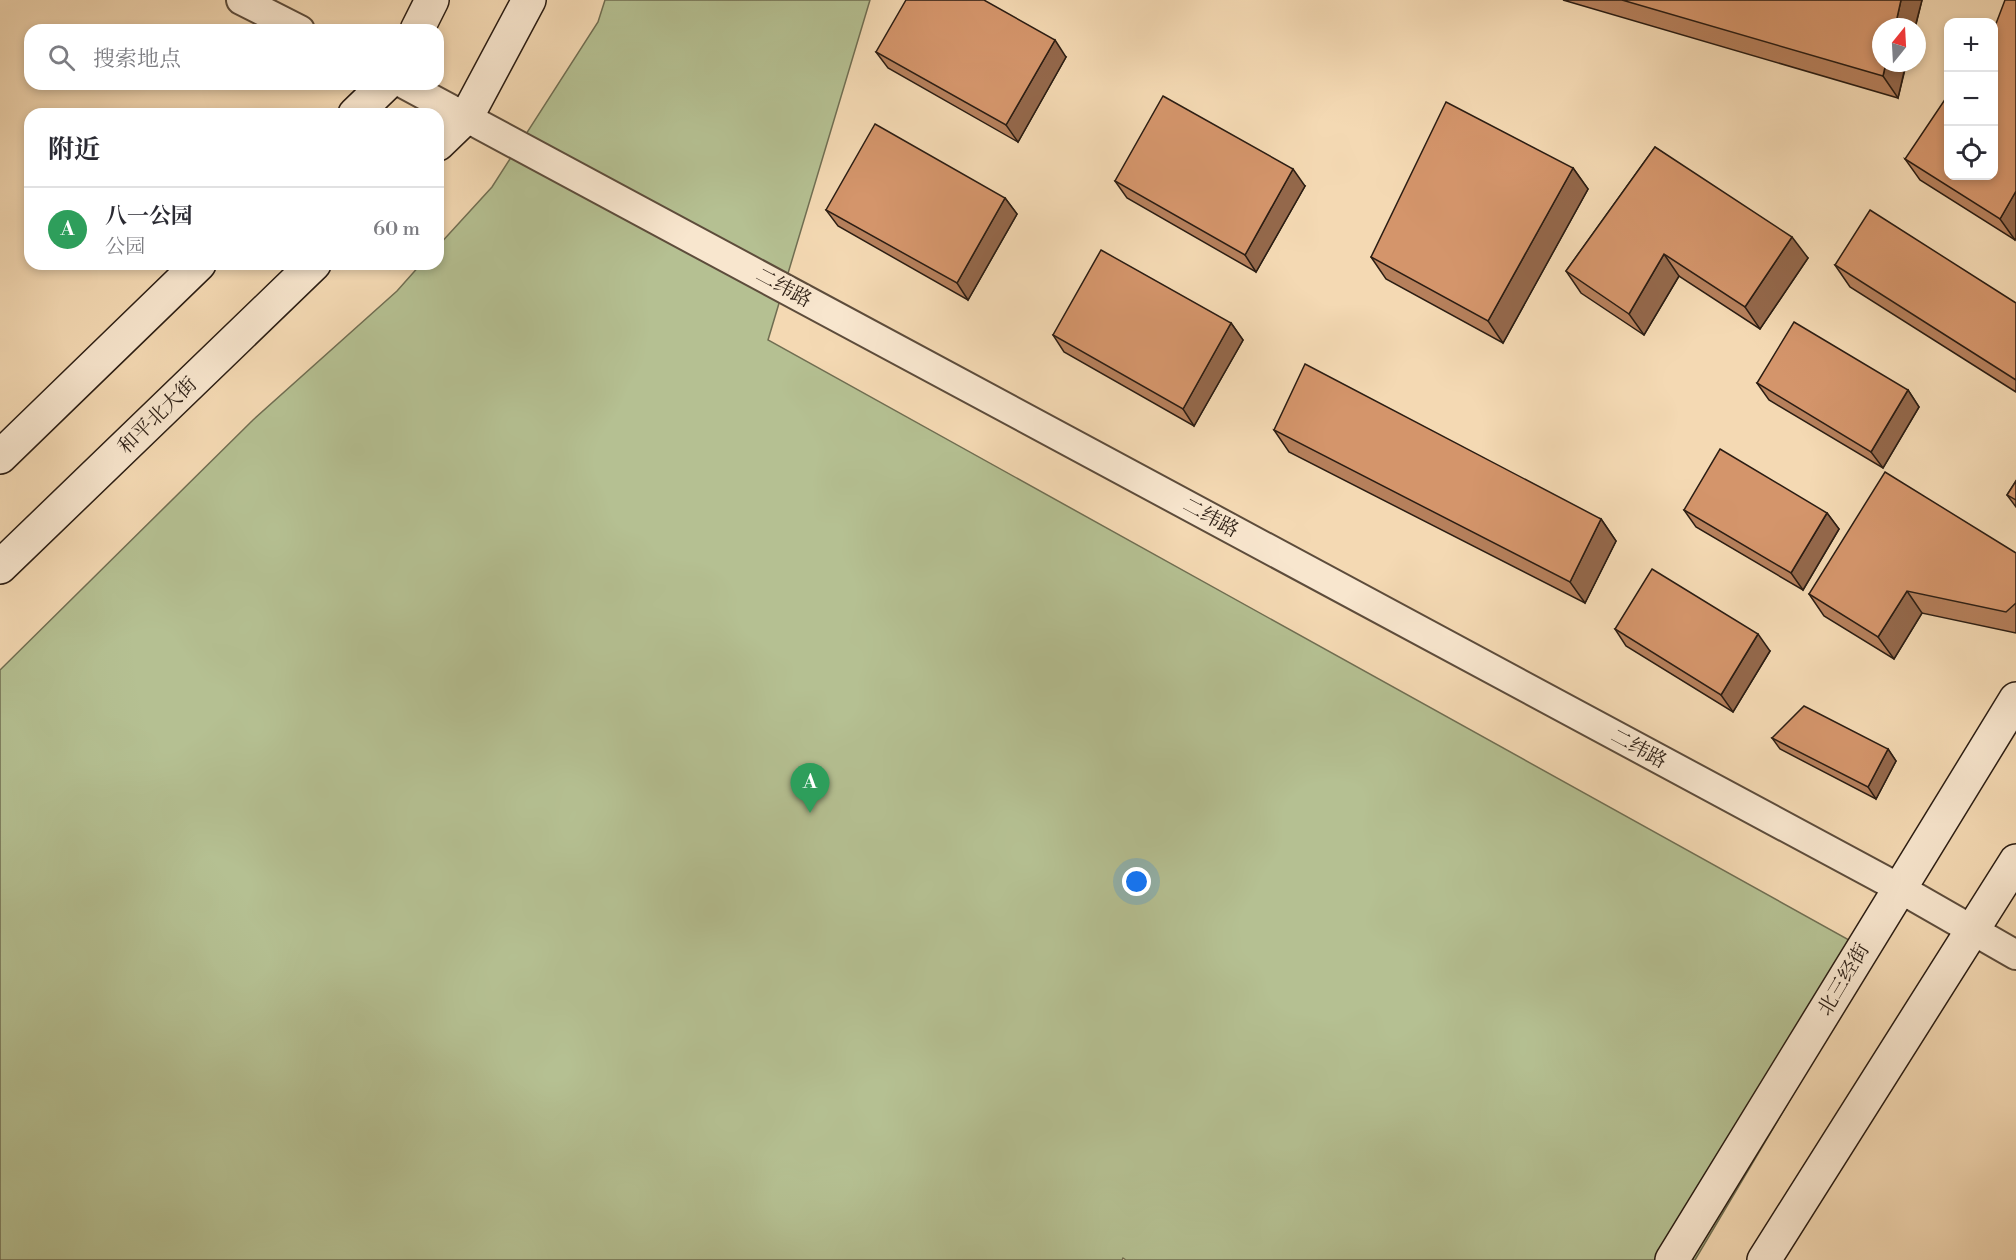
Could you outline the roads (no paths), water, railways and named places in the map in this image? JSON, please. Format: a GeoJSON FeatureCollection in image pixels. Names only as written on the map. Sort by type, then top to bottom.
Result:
{"type":"FeatureCollection","features":[{"type":"Feature","properties":{"kind":"main road"},"geometry":{"type":"LineString","coordinates":[[420,24],[432,0]]}},
{"type":"Feature","properties":{"kind":"main road"},"geometry":{"type":"LineString","coordinates":[[444,138],[467,116],[529,0]]}},
{"type":"Feature","properties":{"kind":"main road"},"geometry":{"type":"LineString","coordinates":[[361,108],[380,90]]}},
{"type":"Feature","properties":{"kind":"main road"},"geometry":{"type":"LineString","coordinates":[[0,457],[194,270]]}},
{"type":"Feature","properties":{"kind":"main road","name":"和平北大街"},"geometry":{"type":"LineString","coordinates":[[0,567],[308,270]]}},
{"type":"Feature","properties":{"kind":"main road","name":"北三经街"},"geometry":{"type":"LineString","coordinates":[[1672,1260],[2016,699]]}},
{"type":"Feature","properties":{"kind":"main road"},"geometry":{"type":"LineString","coordinates":[[1764,1260],[2016,861]]}},
{"type":"Feature","properties":{"kind":"street"},"geometry":{"type":"LineString","coordinates":[[241,0],[288,24]]}},
{"type":"Feature","properties":{"kind":"street","name":"二纬路"},"geometry":{"type":"LineString","coordinates":[[416,90],[1899,888],[2016,956]]}},
{"type":"Feature","properties":{"kind":"place","name":"八一公园"},"geometry":{"type":"Point","coordinates":[810,813]}}]}
